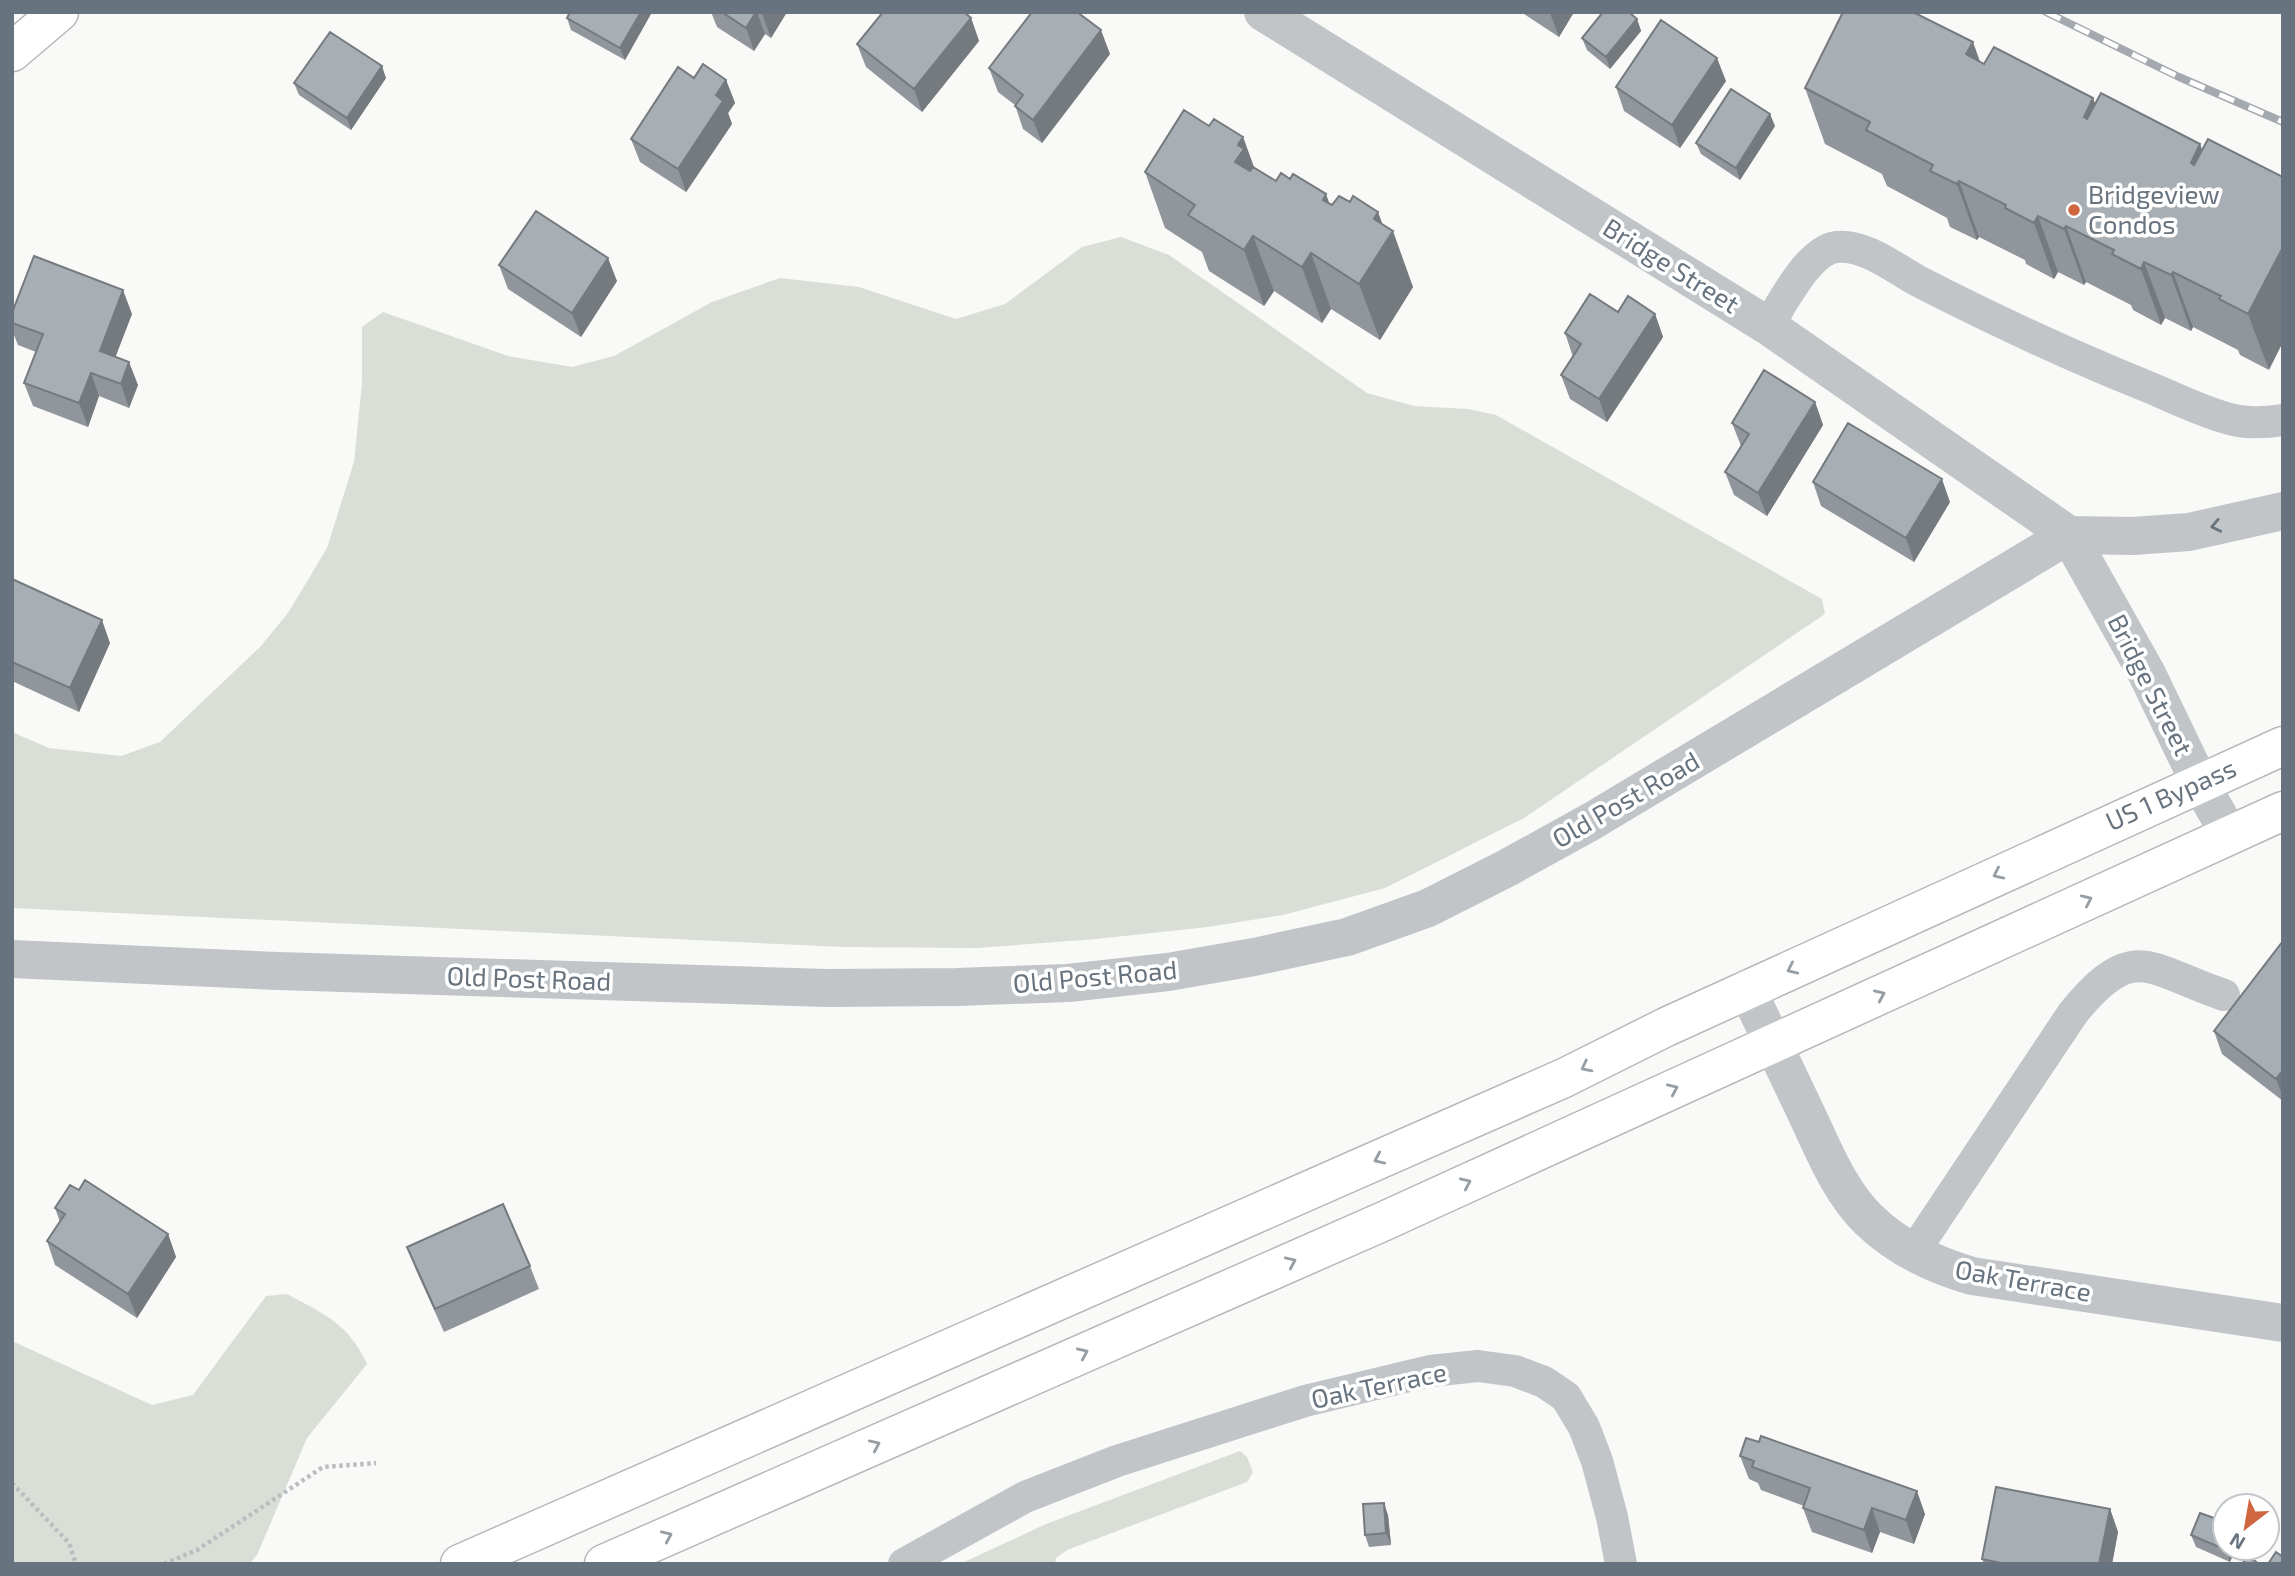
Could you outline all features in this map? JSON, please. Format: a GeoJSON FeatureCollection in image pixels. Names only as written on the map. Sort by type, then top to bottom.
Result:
{"type":"FeatureCollection","features":[{"type":"Feature","properties":{"kind":"main road"},"geometry":{"type":"LineString","coordinates":[[12,52],[59,12]]}},
{"type":"Feature","properties":{"kind":"main road","name":"US 1 Bypass"},"geometry":{"type":"LineString","coordinates":[[460,1564],[1564,1078],[1747,989],[2283,746]]}},
{"type":"Feature","properties":{"kind":"main road"},"geometry":{"type":"LineString","coordinates":[[604,1564],[1382,1222],[2283,811]]}},
{"type":"Feature","properties":{"kind":"street","name":"Bridge Street"},"geometry":{"type":"LineString","coordinates":[[1263,12],[1768,326],[2070,535],[2147,674],[2199,782],[2230,835]]}},
{"type":"Feature","properties":{"kind":"street"},"geometry":{"type":"LineString","coordinates":[[2070,535],[2133,536],[2189,532],[2283,511]]}},
{"type":"Feature","properties":{"kind":"street","name":"Old Post Road"},"geometry":{"type":"LineString","coordinates":[[12,959],[278,971],[840,988],[1068,983],[1168,972],[1254,957],[1347,937],[1428,908],[1507,868],[1592,821],[2070,535]]}},
{"type":"Feature","properties":{"kind":"street","name":"Oak Terrace"},"geometry":{"type":"LineString","coordinates":[[1747,989],[1849,1197],[1869,1221],[1913,1253],[1945,1268],[1972,1276],[2283,1323]]}},
{"type":"Feature","properties":{"kind":"lane"},"geometry":{"type":"LineString","coordinates":[[1768,326],[1809,265],[1822,252],[1835,247],[1851,248],[1878,258],[1917,281],[2099,367],[2193,405],[2231,420],[2262,424],[2283,420]]}},
{"type":"Feature","properties":{"kind":"lane"},"geometry":{"type":"LineString","coordinates":[[1913,1253],[2073,1013],[2087,995],[2110,974],[2133,965],[2161,968],[2224,995]]}},
{"type":"Feature","properties":{"kind":"lane","name":"Oak Terrace"},"geometry":{"type":"LineString","coordinates":[[904,1564],[1025,1497],[1117,1461],[1305,1402],[1430,1371],[1478,1366],[1516,1371],[1544,1382],[1566,1397],[1584,1427],[1597,1461],[1621,1564]]}},
{"type":"Feature","properties":{"kind":"path"},"geometry":{"type":"LineString","coordinates":[[163,1564],[197,1550],[323,1467],[376,1463]]}},
{"type":"Feature","properties":{"kind":"path"},"geometry":{"type":"LineString","coordinates":[[12,1483],[69,1543],[76,1564]]}},
{"type":"Feature","properties":{"kind":"shaded area"},"geometry":{"type":"Polygon","coordinates":[[[1121,237],[1169,255],[1367,393],[1414,406],[1468,409],[1496,415],[1822,599],[1825,614],[1524,818],[1385,888],[1283,915],[1208,927],[977,948],[843,947],[12,908],[12,732],[49,748],[121,756],[160,742],[260,647],[288,613],[327,548],[354,462],[362,383],[362,327],[383,312],[508,356],[572,367],[614,356],[712,302],[780,278],[859,287],[956,319],[1005,304],[1082,247],[1121,237]]]}},
{"type":"Feature","properties":{"kind":"shaded area"},"geometry":{"type":"Polygon","coordinates":[[[287,1294],[324,1314],[344,1330],[367,1364],[307,1438],[257,1555],[249,1564],[12,1564],[12,1341],[152,1405],[193,1395],[266,1296],[287,1294]]]}},
{"type":"Feature","properties":{"kind":"shaded area"},"geometry":{"type":"Polygon","coordinates":[[[1240,1451],[1247,1457],[1253,1472],[1247,1482],[1067,1550],[1056,1558],[1055,1564],[960,1564],[1046,1524],[1240,1451]]]}},
{"type":"Feature","properties":{"kind":"building"},"geometry":{"type":"Polygon","coordinates":[[[570,12],[641,12],[620,48],[567,18],[570,12]]]}},
{"type":"Feature","properties":{"kind":"building"},"geometry":{"type":"Polygon","coordinates":[[[722,12],[756,12],[746,28],[722,12]]]}},
{"type":"Feature","properties":{"kind":"building"},"geometry":{"type":"Polygon","coordinates":[[[883,12],[964,12],[971,18],[914,89],[857,44],[883,12]]]}},
{"type":"Feature","properties":{"kind":"building"},"geometry":{"type":"Polygon","coordinates":[[[1032,12],[1077,12],[1101,30],[1033,120],[1015,106],[1023,95],[989,68],[1032,12]]]}},
{"type":"Feature","properties":{"kind":"building"},"geometry":{"type":"Polygon","coordinates":[[[1603,12],[1629,12],[1637,19],[1606,57],[1582,38],[1603,12]]]}},
{"type":"Feature","properties":{"kind":"building","name":"Bridgeview Condos"},"geometry":{"type":"Polygon","coordinates":[[[1843,12],[1913,12],[1973,42],[1966,54],[1984,64],[1994,47],[2093,98],[2084,117],[2087,119],[2101,93],[2200,144],[2191,163],[2194,165],[2208,139],[2283,177],[2283,247],[2248,314],[2219,299],[2221,296],[2173,272],[2171,275],[2144,262],[2141,269],[2112,254],[2114,250],[2066,226],[2064,229],[2038,216],[2034,223],[1959,181],[1957,184],[1930,171],[1933,165],[1866,130],[1870,122],[1805,88],[1843,12]]]}},
{"type":"Feature","properties":{"kind":"building"},"geometry":{"type":"Polygon","coordinates":[[[1661,20],[1717,58],[1672,125],[1616,87],[1661,20]]]}},
{"type":"Feature","properties":{"kind":"building"},"geometry":{"type":"Polygon","coordinates":[[[330,32],[382,66],[347,118],[294,83],[330,32]]]}},
{"type":"Feature","properties":{"kind":"building"},"geometry":{"type":"Polygon","coordinates":[[[703,64],[726,80],[716,95],[723,101],[678,169],[631,139],[678,67],[694,78],[703,64]]]}},
{"type":"Feature","properties":{"kind":"building"},"geometry":{"type":"Polygon","coordinates":[[[1731,89],[1770,114],[1736,168],[1696,143],[1731,89]]]}},
{"type":"Feature","properties":{"kind":"building"},"geometry":{"type":"Polygon","coordinates":[[[1184,110],[1209,126],[1214,119],[1243,137],[1238,145],[1244,149],[1235,162],[1250,171],[1253,167],[1276,181],[1281,173],[1290,179],[1293,174],[1326,194],[1323,200],[1332,205],[1339,196],[1350,202],[1353,196],[1378,212],[1374,219],[1393,231],[1359,284],[1311,253],[1302,267],[1253,236],[1244,250],[1188,215],[1195,205],[1145,172],[1184,110]]]}},
{"type":"Feature","properties":{"kind":"building"},"geometry":{"type":"Polygon","coordinates":[[[536,211],[608,258],[572,313],[499,265],[536,211]]]}},
{"type":"Feature","properties":{"kind":"building"},"geometry":{"type":"Polygon","coordinates":[[[34,256],[123,290],[100,351],[129,362],[121,384],[91,373],[79,403],[24,383],[43,334],[12,323],[12,313],[34,256]]]}},
{"type":"Feature","properties":{"kind":"building"},"geometry":{"type":"Polygon","coordinates":[[[1590,294],[1618,312],[1628,296],[1655,314],[1599,399],[1561,375],[1581,344],[1565,333],[1590,294]]]}},
{"type":"Feature","properties":{"kind":"building"},"geometry":{"type":"Polygon","coordinates":[[[1764,370],[1815,402],[1758,493],[1725,472],[1749,434],[1732,423],[1764,370]]]}},
{"type":"Feature","properties":{"kind":"building"},"geometry":{"type":"Polygon","coordinates":[[[1848,423],[1942,479],[1906,538],[1813,482],[1848,423]]]}},
{"type":"Feature","properties":{"kind":"building"},"geometry":{"type":"Polygon","coordinates":[[[12,579],[102,620],[70,688],[12,662],[12,579]]]}},
{"type":"Feature","properties":{"kind":"building"},"geometry":{"type":"Polygon","coordinates":[[[2283,941],[2283,1070],[2276,1079],[2214,1031],[2283,941]]]}},
{"type":"Feature","properties":{"kind":"building"},"geometry":{"type":"Polygon","coordinates":[[[85,1180],[168,1234],[128,1294],[47,1241],[65,1214],[55,1208],[70,1185],[79,1190],[85,1180]]]}},
{"type":"Feature","properties":{"kind":"building"},"geometry":{"type":"Polygon","coordinates":[[[503,1204],[530,1266],[435,1309],[407,1247],[503,1204]]]}},
{"type":"Feature","properties":{"kind":"building"},"geometry":{"type":"Polygon","coordinates":[[[1761,1436],[1917,1491],[1906,1520],[1872,1508],[1864,1530],[1803,1508],[1810,1488],[1752,1467],[1754,1461],[1740,1456],[1746,1438],[1759,1442],[1761,1436]]]}},
{"type":"Feature","properties":{"kind":"building"},"geometry":{"type":"Polygon","coordinates":[[[1996,1487],[2110,1509],[2099,1564],[2005,1564],[1982,1559],[1996,1487]]]}},
{"type":"Feature","properties":{"kind":"building"},"geometry":{"type":"Polygon","coordinates":[[[1384,1503],[1386,1533],[1365,1535],[1363,1504],[1384,1503]]]}},
{"type":"Feature","properties":{"kind":"building"},"geometry":{"type":"Polygon","coordinates":[[[2200,1513],[2211,1517],[2211,1544],[2191,1535],[2200,1513]]]}},
{"type":"Feature","properties":{"kind":"building"},"geometry":{"type":"Polygon","coordinates":[[[2281,1556],[2283,1557],[2283,1564],[2268,1564],[2281,1562],[2281,1556]]]}},
{"type":"Feature","properties":{"kind":"railway"},"geometry":{"type":"LineString","coordinates":[[2046,12],[2179,77],[2283,122]]}},
{"type":"Feature","properties":{"kind":"place","name":"Bridgeview Condos"},"geometry":{"type":"Point","coordinates":[2074,210]}}]}
